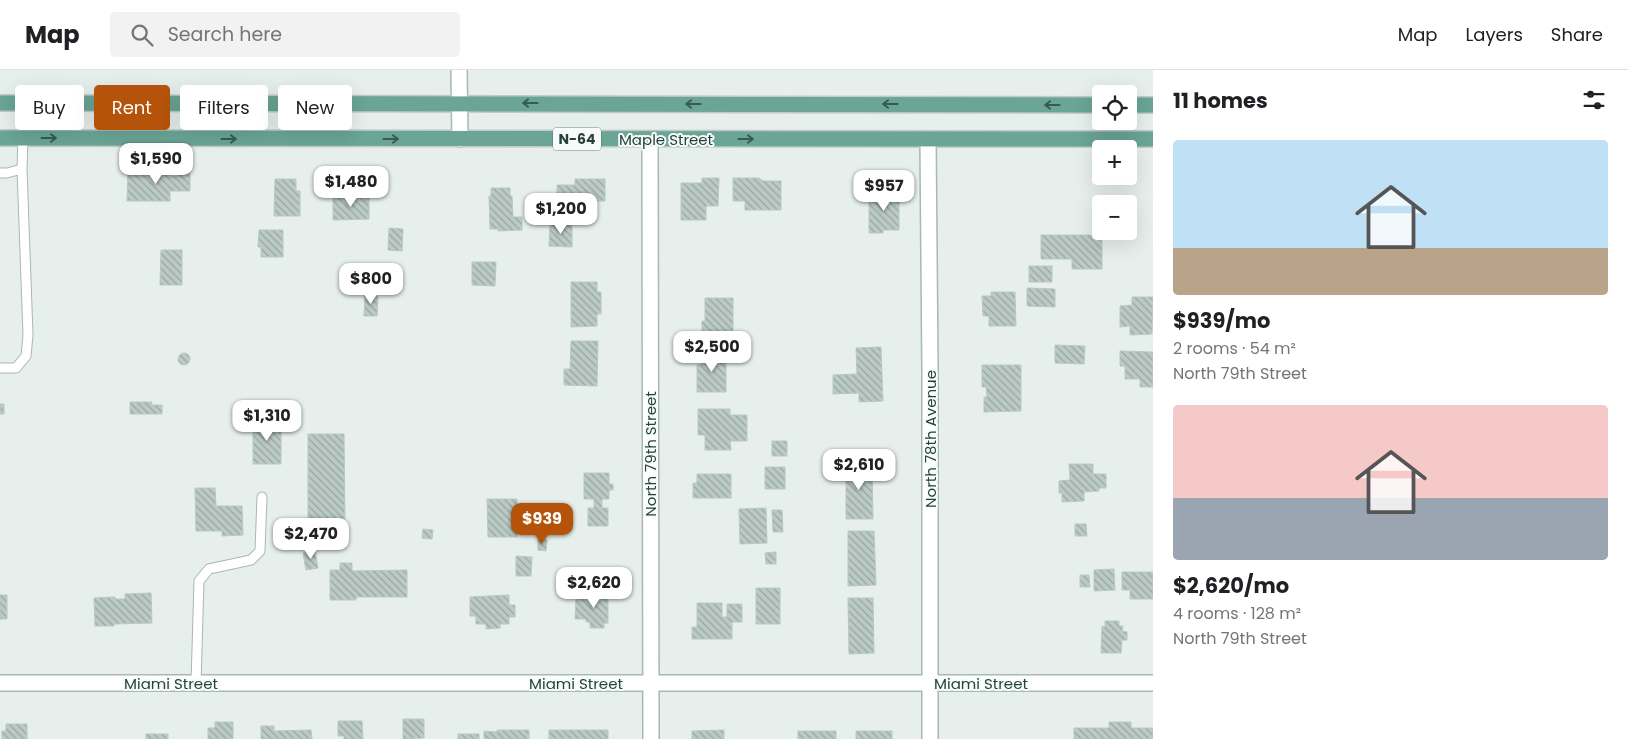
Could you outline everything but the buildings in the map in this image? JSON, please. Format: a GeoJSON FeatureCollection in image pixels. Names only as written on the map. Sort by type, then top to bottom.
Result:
{"type":"FeatureCollection","features":[{"type":"Feature","properties":{"kind":"main road"},"geometry":{"type":"LineString","coordinates":[[0,103],[1092,104]]}},
{"type":"Feature","properties":{"kind":"main road"},"geometry":{"type":"LineString","coordinates":[[1137,104],[1153,104]]}},
{"type":"Feature","properties":{"kind":"main road","name":"Maple Street"},"geometry":{"type":"LineString","coordinates":[[0,138],[1153,140]]}},
{"type":"Feature","properties":{"kind":"street"},"geometry":{"type":"LineString","coordinates":[[459,70],[460,139]]}},
{"type":"Feature","properties":{"kind":"street","name":"North 79th Street"},"geometry":{"type":"LineString","coordinates":[[650,139],[651,739]]}},
{"type":"Feature","properties":{"kind":"street","name":"North 78th Avenue"},"geometry":{"type":"LineString","coordinates":[[928,140],[930,739]]}},
{"type":"Feature","properties":{"kind":"street","name":"Miami Street"},"geometry":{"type":"LineString","coordinates":[[0,682],[1153,683]]}},
{"type":"Feature","properties":{"kind":"lane"},"geometry":{"type":"LineString","coordinates":[[0,368],[16,368],[26,356],[28,335],[22,169],[23,138]]}},
{"type":"Feature","properties":{"kind":"lane"},"geometry":{"type":"LineString","coordinates":[[0,173],[22,169]]}},
{"type":"Feature","properties":{"kind":"lane"},"geometry":{"type":"LineString","coordinates":[[196,683],[199,581],[208,569],[251,560],[260,551],[262,497]]}}]}
